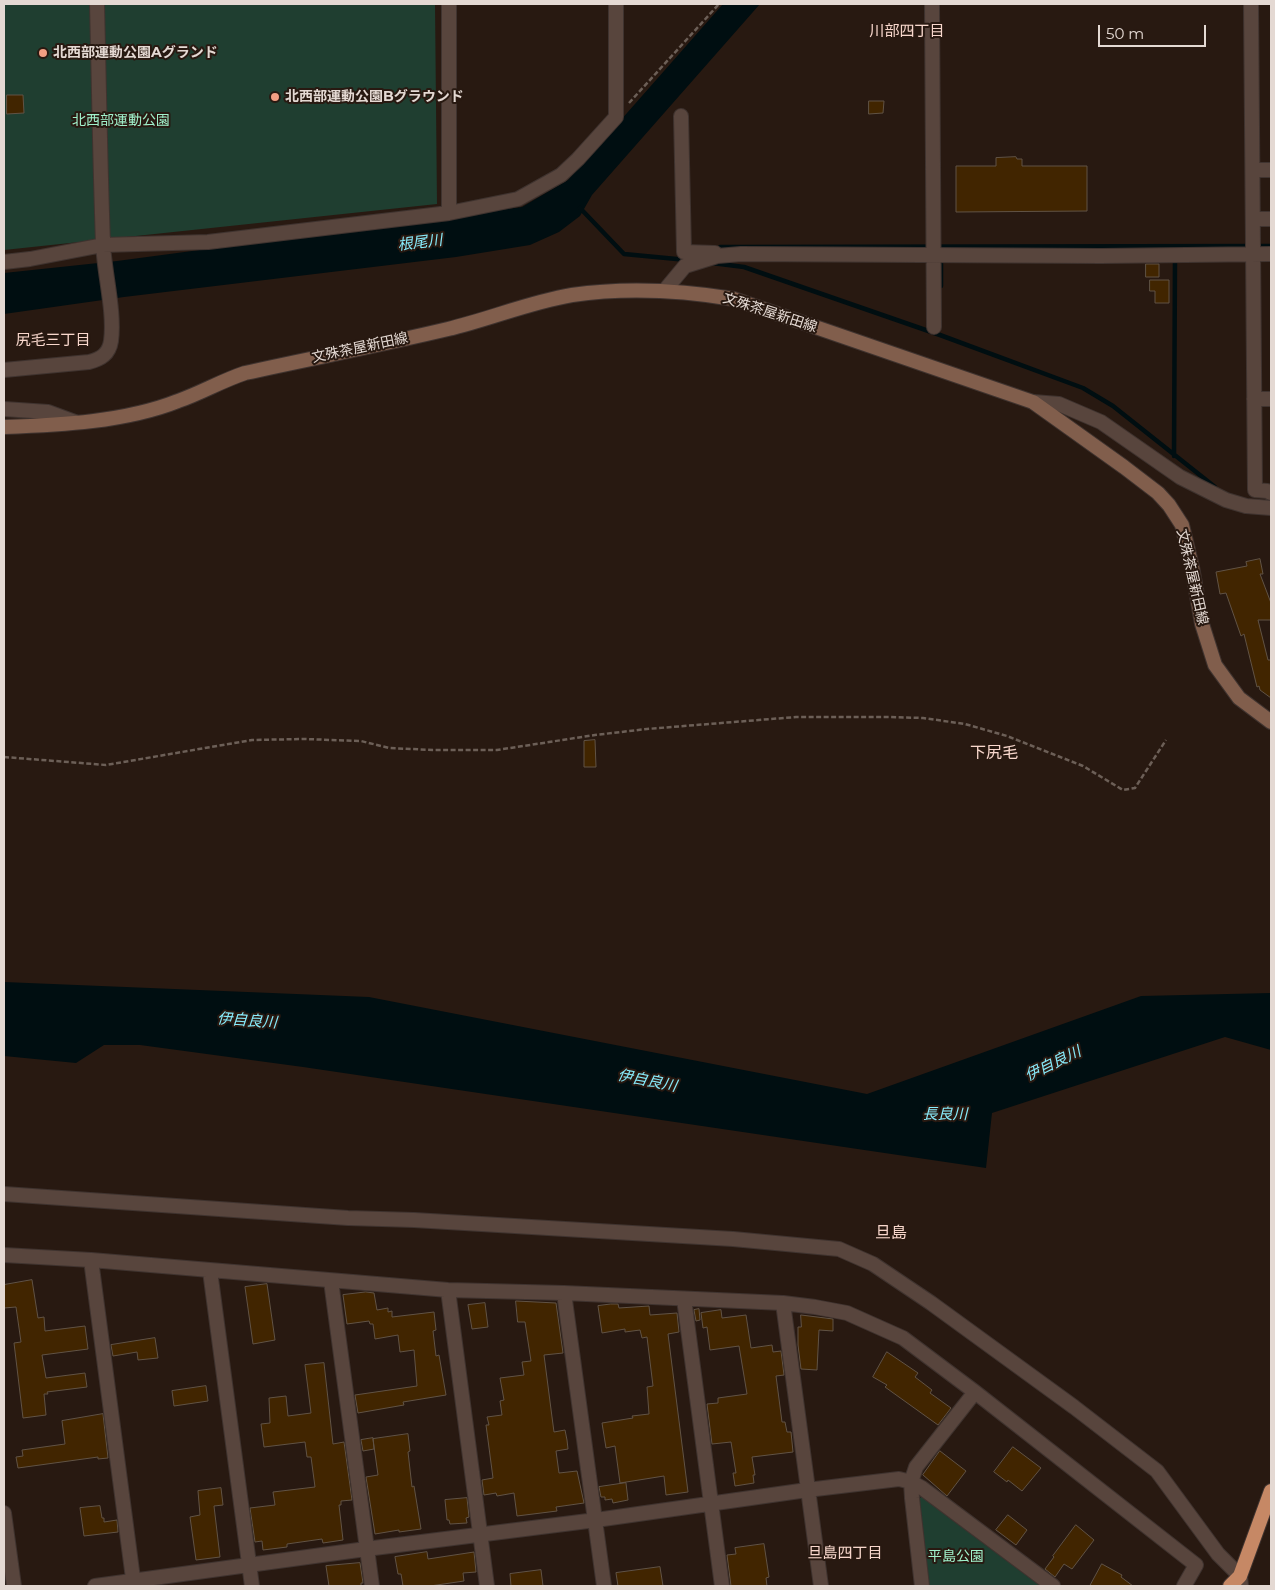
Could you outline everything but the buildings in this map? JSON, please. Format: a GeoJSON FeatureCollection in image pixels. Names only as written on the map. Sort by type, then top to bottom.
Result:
{"type":"FeatureCollection","features":[{"type":"Feature","properties":{"kind":"highway"},"geometry":{"type":"LineString","coordinates":[[1230,1586],[1242,1576],[1271,1491]]}},
{"type":"Feature","properties":{"kind":"main road","name":"文殊茶屋新田線"},"geometry":{"type":"LineString","coordinates":[[4,427],[44,426],[99,420],[146,411],[178,401],[222,380],[245,373],[450,328],[522,307],[571,296],[606,292],[665,290],[734,299],[1033,402],[1158,493],[1182,525],[1202,624],[1215,665],[1239,698],[1271,722]]}},
{"type":"Feature","properties":{"kind":"street"},"geometry":{"type":"LineString","coordinates":[[4,370],[88,362],[100,359],[109,350],[111,339],[103,245],[97,4]]}},
{"type":"Feature","properties":{"kind":"street"},"geometry":{"type":"LineString","coordinates":[[449,4],[449,213]]}},
{"type":"Feature","properties":{"kind":"street"},"geometry":{"type":"LineString","coordinates":[[4,262],[103,245],[208,242],[449,213],[518,199],[561,175],[616,118],[616,4]]}},
{"type":"Feature","properties":{"kind":"street"},"geometry":{"type":"LineString","coordinates":[[932,4],[934,327]]}},
{"type":"Feature","properties":{"kind":"street"},"geometry":{"type":"LineString","coordinates":[[1251,4],[1255,490],[1271,493]]}},
{"type":"Feature","properties":{"kind":"street"},"geometry":{"type":"LineString","coordinates":[[682,116],[684,252],[1101,256],[1271,254]]}},
{"type":"Feature","properties":{"kind":"street"},"geometry":{"type":"LineString","coordinates":[[1252,170],[1271,170]]}},
{"type":"Feature","properties":{"kind":"street"},"geometry":{"type":"LineString","coordinates":[[1253,219],[1271,219]]}},
{"type":"Feature","properties":{"kind":"street"},"geometry":{"type":"LineString","coordinates":[[665,290],[684,266],[717,256],[741,254]]}},
{"type":"Feature","properties":{"kind":"street"},"geometry":{"type":"LineString","coordinates":[[1254,399],[1271,399]]}},
{"type":"Feature","properties":{"kind":"street"},"geometry":{"type":"LineString","coordinates":[[1033,402],[1059,404],[1101,422],[1180,477],[1226,500],[1246,506],[1271,508]]}},
{"type":"Feature","properties":{"kind":"street"},"geometry":{"type":"LineString","coordinates":[[4,409],[48,412],[74,422]]}},
{"type":"Feature","properties":{"kind":"street"},"geometry":{"type":"LineString","coordinates":[[4,1194],[338,1218],[423,1220],[733,1239],[839,1249],[873,1264],[931,1304],[1074,1407],[1157,1471],[1218,1554],[1242,1576]]}},
{"type":"Feature","properties":{"kind":"street"},"geometry":{"type":"LineString","coordinates":[[4,1255],[91,1260],[448,1290],[564,1293],[782,1303],[847,1313],[903,1338],[975,1392],[1196,1566],[1184,1586]]}},
{"type":"Feature","properties":{"kind":"street"},"geometry":{"type":"LineString","coordinates":[[91,1260],[134,1584]]}},
{"type":"Feature","properties":{"kind":"street"},"geometry":{"type":"LineString","coordinates":[[210,1271],[252,1586]]}},
{"type":"Feature","properties":{"kind":"street"},"geometry":{"type":"LineString","coordinates":[[331,1281],[372,1586]]}},
{"type":"Feature","properties":{"kind":"street"},"geometry":{"type":"LineString","coordinates":[[448,1290],[488,1586]]}},
{"type":"Feature","properties":{"kind":"street"},"geometry":{"type":"LineString","coordinates":[[564,1293],[604,1586]]}},
{"type":"Feature","properties":{"kind":"street"},"geometry":{"type":"LineString","coordinates":[[684,1299],[722,1586]]}},
{"type":"Feature","properties":{"kind":"street"},"geometry":{"type":"LineString","coordinates":[[782,1303],[820,1586]]}},
{"type":"Feature","properties":{"kind":"street"},"geometry":{"type":"LineString","coordinates":[[922,1586],[911,1482],[916,1467],[975,1392]]}},
{"type":"Feature","properties":{"kind":"street"},"geometry":{"type":"LineString","coordinates":[[95,1586],[134,1584],[249,1565],[899,1479],[911,1482],[1053,1586]]}},
{"type":"Feature","properties":{"kind":"street"},"geometry":{"type":"LineString","coordinates":[[4,1513],[14,1586]]}},
{"type":"Feature","properties":{"kind":"path"},"geometry":{"type":"LineString","coordinates":[[616,118],[719,4]]}},
{"type":"Feature","properties":{"kind":"path"},"geometry":{"type":"LineString","coordinates":[[4,757],[106,765],[252,740],[304,739],[361,741],[389,748],[497,750],[647,729],[796,718],[924,718],[965,724],[1008,736],[1083,766],[1123,790],[1135,788],[1166,740]]}},
{"type":"Feature","properties":{"kind":"green space","name":"北西部運動公園"},"geometry":{"type":"Polygon","coordinates":[[[4,4],[435,4],[437,204],[4,250],[4,4]]]}},
{"type":"Feature","properties":{"kind":"green space","name":"平島公園"},"geometry":{"type":"Polygon","coordinates":[[[923,1496],[1041,1586],[929,1586],[918,1499],[923,1496]]]}},
{"type":"Feature","properties":{"kind":"water","name":"根尾川"},"geometry":{"type":"Polygon","coordinates":[[[723,4],[760,4],[592,195],[580,216],[559,232],[530,245],[456,257],[124,297],[4,314],[4,273],[117,261],[522,207],[568,180],[723,4]]]}},
{"type":"Feature","properties":{"kind":"water","name":"長良川"},"geometry":{"type":"Polygon","coordinates":[[[4,982],[369,997],[867,1094],[1141,996],[1271,993],[1271,1050],[1225,1037],[992,1113],[986,1168],[303,1067],[140,1045],[104,1045],[76,1063],[4,1056],[4,982]]]}},
{"type":"Feature","properties":{"kind":"waterway"},"geometry":{"type":"LineString","coordinates":[[580,208],[624,254],[687,260]]}},
{"type":"Feature","properties":{"kind":"waterway"},"geometry":{"type":"LineString","coordinates":[[717,251],[720,247],[1271,246]]}},
{"type":"Feature","properties":{"kind":"waterway"},"geometry":{"type":"LineString","coordinates":[[941,257],[941,286]]}},
{"type":"Feature","properties":{"kind":"waterway"},"geometry":{"type":"LineString","coordinates":[[1174,456],[1175,257]]}},
{"type":"Feature","properties":{"kind":"waterway"},"geometry":{"type":"LineString","coordinates":[[712,263],[744,267],[940,335],[1083,388],[1113,406],[1215,487]]}},
{"type":"Feature","properties":{"kind":"place","name":"北西部運動公園Aグランド"},"geometry":{"type":"Point","coordinates":[43,53]}},
{"type":"Feature","properties":{"kind":"place","name":"北西部運動公園Bグラウンド"},"geometry":{"type":"Point","coordinates":[275,97]}},
{"type":"Feature","properties":{"kind":"district","name":"川部四丁目"},"geometry":{"type":"Point","coordinates":[907,32]}},
{"type":"Feature","properties":{"kind":"district","name":"尻毛三丁目"},"geometry":{"type":"Point","coordinates":[53,341]}},
{"type":"Feature","properties":{"kind":"district","name":"下尻毛"},"geometry":{"type":"Point","coordinates":[994,753]}},
{"type":"Feature","properties":{"kind":"district","name":"旦島"},"geometry":{"type":"Point","coordinates":[891,1233]}},
{"type":"Feature","properties":{"kind":"district","name":"旦島四丁目"},"geometry":{"type":"Point","coordinates":[845,1554]}},
{"type":"Feature","properties":{"kind":"water label","name":"伊自良川"},"geometry":{"type":"Point","coordinates":[247,1021]}},
{"type":"Feature","properties":{"kind":"water label","name":"伊自良川"},"geometry":{"type":"Point","coordinates":[1053,1064]}},
{"type":"Feature","properties":{"kind":"water label","name":"伊自良川"},"geometry":{"type":"Point","coordinates":[647,1081]}}]}
